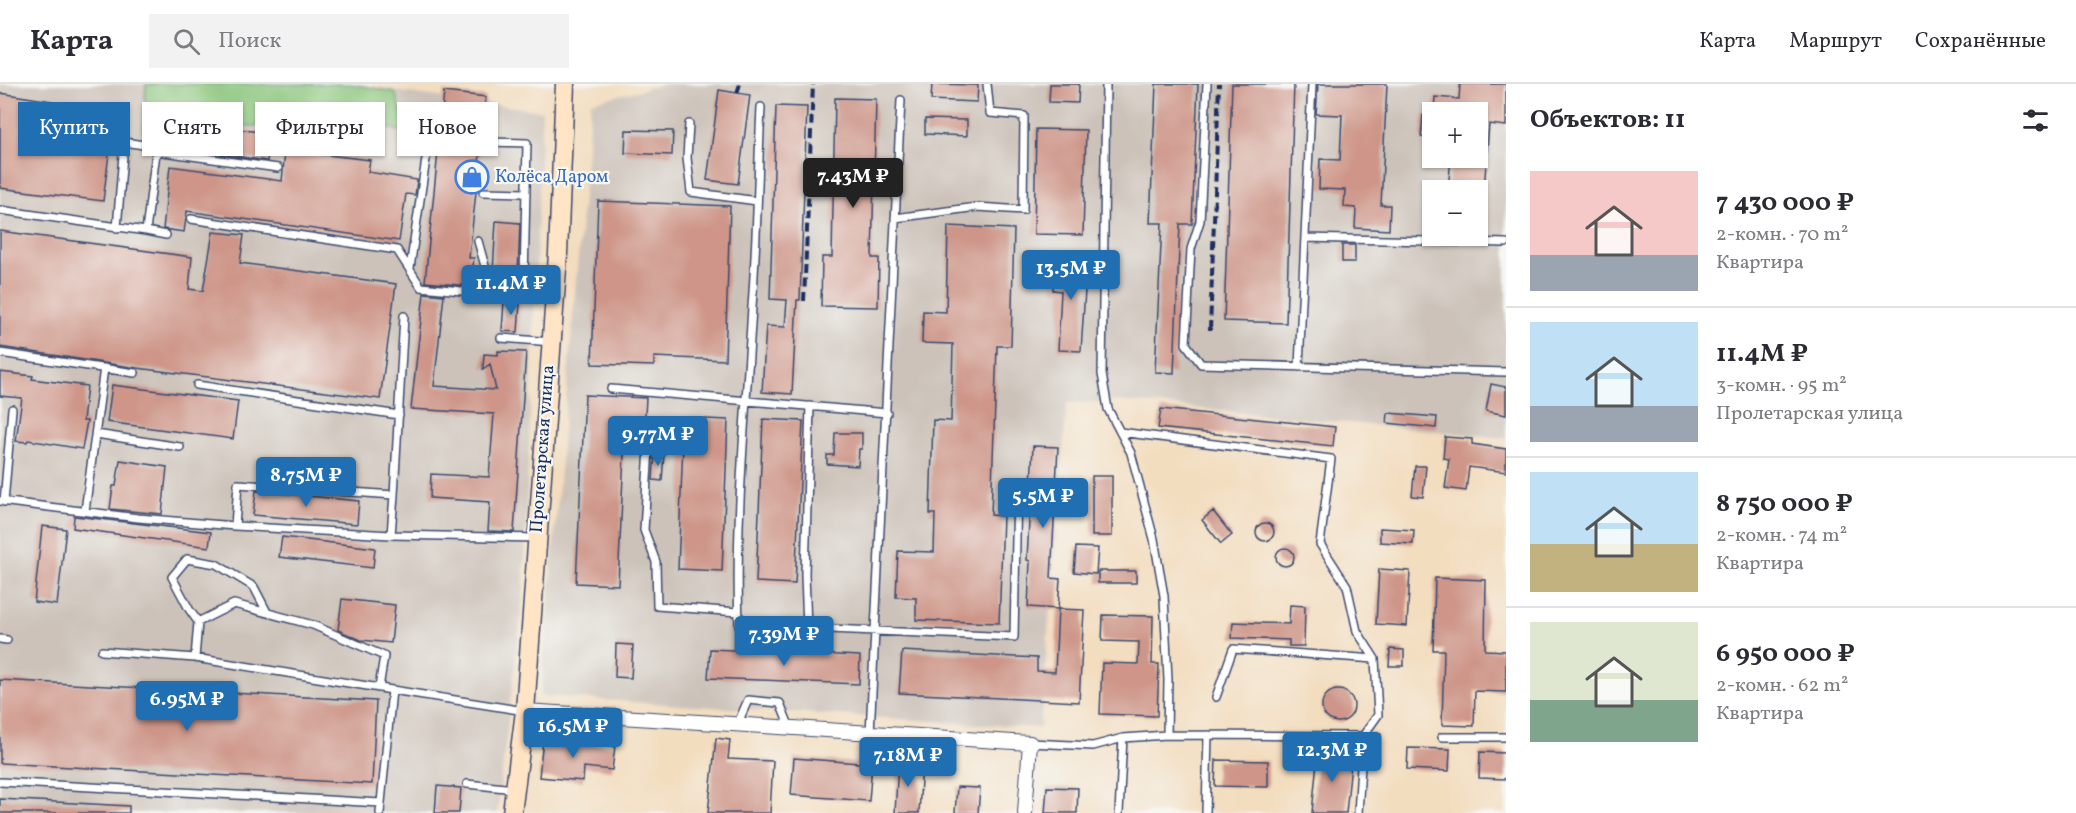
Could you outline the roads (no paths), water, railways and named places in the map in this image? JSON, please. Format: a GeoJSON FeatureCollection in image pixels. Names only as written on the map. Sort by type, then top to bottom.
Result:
{"type":"FeatureCollection","features":[{"type":"Feature","properties":{"kind":"street","name":"Пролетарская улица"},"geometry":{"type":"LineString","coordinates":[[512,813],[525,711],[552,342],[565,84]]}},
{"type":"Feature","properties":{"kind":"street"},"geometry":{"type":"LineString","coordinates":[[525,711],[1030,743],[1025,813]]}},
{"type":"Feature","properties":{"kind":"lane"},"geometry":{"type":"LineString","coordinates":[[896,218],[978,207],[1023,210],[1024,116],[990,113],[987,84]]}},
{"type":"Feature","properties":{"kind":"lane"},"geometry":{"type":"LineString","coordinates":[[1106,84],[1102,374],[1108,409],[1131,453],[1151,528],[1164,596],[1168,680],[1167,735]]}},
{"type":"Feature","properties":{"kind":"lane"},"geometry":{"type":"LineString","coordinates":[[1207,84],[1200,221],[1191,249],[1186,344],[1201,364],[1506,372]]}},
{"type":"Feature","properties":{"kind":"lane"},"geometry":{"type":"LineString","coordinates":[[1299,367],[1312,84]]}},
{"type":"Feature","properties":{"kind":"lane"},"geometry":{"type":"LineString","coordinates":[[870,733],[900,100]]}},
{"type":"Feature","properties":{"kind":"lane"},"geometry":{"type":"LineString","coordinates":[[762,107],[753,307],[745,400],[737,585],[739,625],[1014,637],[1017,489]]}},
{"type":"Feature","properties":{"kind":"lane"},"geometry":{"type":"LineString","coordinates":[[689,124],[687,158],[691,192],[757,201]]}},
{"type":"Feature","properties":{"kind":"lane"},"geometry":{"type":"LineString","coordinates":[[498,142],[527,143],[524,281]]}},
{"type":"Feature","properties":{"kind":"lane"},"geometry":{"type":"LineString","coordinates":[[117,228],[123,156]]}},
{"type":"Feature","properties":{"kind":"lane"},"geometry":{"type":"LineString","coordinates":[[146,231],[155,156]]}},
{"type":"Feature","properties":{"kind":"lane"},"geometry":{"type":"LineString","coordinates":[[218,156],[278,168]]}},
{"type":"Feature","properties":{"kind":"lane"},"geometry":{"type":"LineString","coordinates":[[410,269],[426,156]]}},
{"type":"Feature","properties":{"kind":"lane"},"geometry":{"type":"LineString","coordinates":[[483,192],[526,193]]}},
{"type":"Feature","properties":{"kind":"lane"},"geometry":{"type":"LineString","coordinates":[[0,210],[166,235]]}},
{"type":"Feature","properties":{"kind":"lane"},"geometry":{"type":"LineString","coordinates":[[191,219],[397,250],[422,287],[555,293]]}},
{"type":"Feature","properties":{"kind":"lane"},"geometry":{"type":"LineString","coordinates":[[1305,238],[1506,243]]}},
{"type":"Feature","properties":{"kind":"lane"},"geometry":{"type":"LineString","coordinates":[[478,241],[488,277],[524,281],[555,293]]}},
{"type":"Feature","properties":{"kind":"lane"},"geometry":{"type":"LineString","coordinates":[[391,535],[404,316]]}},
{"type":"Feature","properties":{"kind":"lane"},"geometry":{"type":"LineString","coordinates":[[501,338],[552,342]]}},
{"type":"Feature","properties":{"kind":"lane"},"geometry":{"type":"LineString","coordinates":[[0,353],[135,373]]}},
{"type":"Feature","properties":{"kind":"lane"},"geometry":{"type":"LineString","coordinates":[[85,511],[104,368]]}},
{"type":"Feature","properties":{"kind":"lane"},"geometry":{"type":"LineString","coordinates":[[197,385],[399,415]]}},
{"type":"Feature","properties":{"kind":"lane"},"geometry":{"type":"LineString","coordinates":[[611,389],[887,412]]}},
{"type":"Feature","properties":{"kind":"lane"},"geometry":{"type":"LineString","coordinates":[[807,628],[805,574],[810,406]]}},
{"type":"Feature","properties":{"kind":"lane"},"geometry":{"type":"LineString","coordinates":[[12,409],[2,501],[235,526],[391,535],[536,538]]}},
{"type":"Feature","properties":{"kind":"lane"},"geometry":{"type":"LineString","coordinates":[[1120,432],[1331,459],[1320,544],[1347,586],[1357,631],[1375,659],[1378,715],[1363,736],[1358,813]]}},
{"type":"Feature","properties":{"kind":"lane"},"geometry":{"type":"LineString","coordinates":[[96,434],[180,447]]}},
{"type":"Feature","properties":{"kind":"lane"},"geometry":{"type":"LineString","coordinates":[[649,447],[644,530],[656,562],[657,606],[738,612]]}},
{"type":"Feature","properties":{"kind":"lane"},"geometry":{"type":"LineString","coordinates":[[235,526],[238,484],[394,495]]}},
{"type":"Feature","properties":{"kind":"lane"},"geometry":{"type":"LineString","coordinates":[[195,658],[198,622],[172,577],[187,559],[216,564],[254,587],[267,612]]}},
{"type":"Feature","properties":{"kind":"lane"},"geometry":{"type":"LineString","coordinates":[[198,622],[234,604],[313,625],[384,656],[379,688]]}},
{"type":"Feature","properties":{"kind":"lane"},"geometry":{"type":"LineString","coordinates":[[1216,697],[1233,649],[1375,659]]}},
{"type":"Feature","properties":{"kind":"lane"},"geometry":{"type":"LineString","coordinates":[[102,651],[195,658],[525,711]]}},
{"type":"Feature","properties":{"kind":"lane"},"geometry":{"type":"LineString","coordinates":[[380,813],[392,690]]}},
{"type":"Feature","properties":{"kind":"lane"},"geometry":{"type":"LineString","coordinates":[[737,725],[748,700],[780,703],[790,728]]}},
{"type":"Feature","properties":{"kind":"lane"},"geometry":{"type":"LineString","coordinates":[[1030,743],[1093,746],[1123,738],[1167,735],[1377,736]]}},
{"type":"Feature","properties":{"kind":"lane"},"geometry":{"type":"LineString","coordinates":[[1206,813],[1208,735]]}},
{"type":"Feature","properties":{"kind":"lane"},"geometry":{"type":"LineString","coordinates":[[1442,736],[1506,737]]}},
{"type":"Feature","properties":{"kind":"lane"},"geometry":{"type":"LineString","coordinates":[[1119,813],[1123,738]]}},
{"type":"Feature","properties":{"kind":"lane"},"geometry":{"type":"LineString","coordinates":[[0,782],[381,803]]}},
{"type":"Feature","properties":{"kind":"lane"},"geometry":{"type":"LineString","coordinates":[[467,784],[515,789]]}},
{"type":"Feature","properties":{"kind":"railway"},"geometry":{"type":"LineString","coordinates":[[737,93],[740,84]]}},
{"type":"Feature","properties":{"kind":"railway"},"geometry":{"type":"LineString","coordinates":[[804,301],[813,84]]}},
{"type":"Feature","properties":{"kind":"railway"},"geometry":{"type":"LineString","coordinates":[[1210,330],[1219,84]]}},
{"type":"Feature","properties":{"kind":"place","name":"Колёса Даром"},"geometry":{"type":"Point","coordinates":[472,177]}}]}
